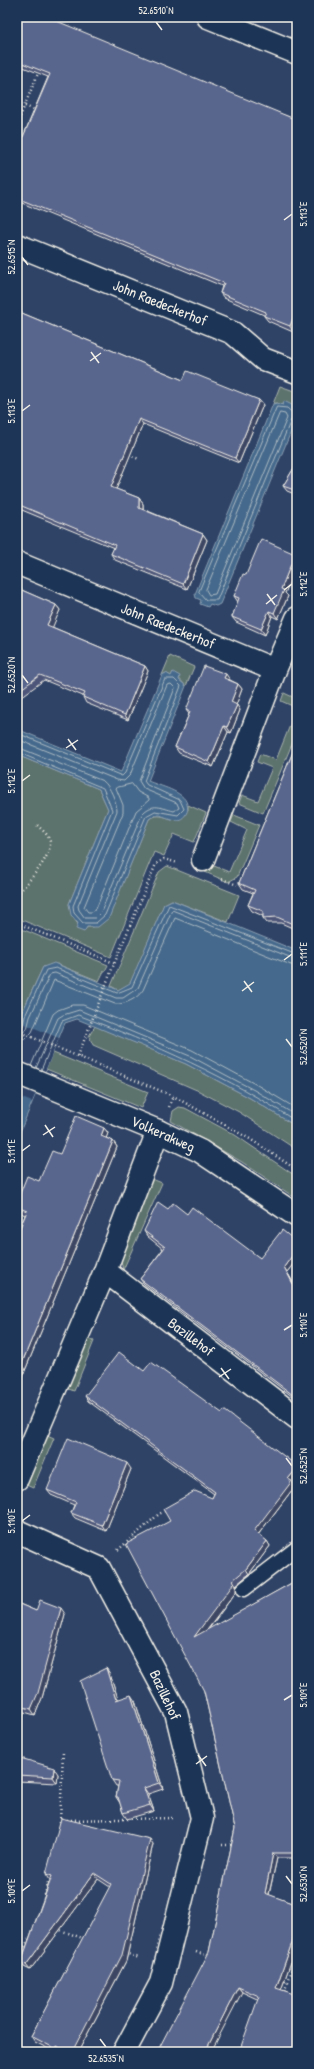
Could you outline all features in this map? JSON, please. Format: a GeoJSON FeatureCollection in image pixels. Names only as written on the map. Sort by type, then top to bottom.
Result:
{"type":"FeatureCollection","features":[{"type":"Feature","properties":{"kind":"street"},"geometry":{"type":"LineString","coordinates":[[208,17],[297,54]]}},
{"type":"Feature","properties":{"kind":"street","name":"John Raedeckerhof"},"geometry":{"type":"LineString","coordinates":[[17,245],[233,333],[263,359],[297,372]]}},
{"type":"Feature","properties":{"kind":"street","name":"John Raedeckerhof"},"geometry":{"type":"LineString","coordinates":[[17,563],[275,670]]}},
{"type":"Feature","properties":{"kind":"street"},"geometry":{"type":"LineString","coordinates":[[194,862],[297,618]]}},
{"type":"Feature","properties":{"kind":"street","name":"Volkerakweg"},"geometry":{"type":"LineString","coordinates":[[17,1073],[158,1131],[200,1151],[297,1216]]}},
{"type":"Feature","properties":{"kind":"street"},"geometry":{"type":"LineString","coordinates":[[17,1479],[104,1271],[158,1131]]}},
{"type":"Feature","properties":{"kind":"street","name":"Bazillehof"},"geometry":{"type":"LineString","coordinates":[[104,1271],[297,1418]]}},
{"type":"Feature","properties":{"kind":"street"},"geometry":{"type":"LineString","coordinates":[[17,1531],[99,1568]]}},
{"type":"Feature","properties":{"kind":"street","name":"Bazillehof"},"geometry":{"type":"LineString","coordinates":[[99,1568],[176,1712],[202,1818],[161,1983],[124,2052]]}},
{"type":"Feature","properties":{"kind":"lane"},"geometry":{"type":"LineString","coordinates":[[244,1589],[297,1548]]}},
{"type":"Feature","properties":{"kind":"path"},"geometry":{"type":"LineString","coordinates":[[55,31],[61,17]]}},
{"type":"Feature","properties":{"kind":"path"},"geometry":{"type":"LineString","coordinates":[[17,124],[41,65]]}},
{"type":"Feature","properties":{"kind":"path"},"geometry":{"type":"LineString","coordinates":[[25,106],[39,112]]}},
{"type":"Feature","properties":{"kind":"path"},"geometry":{"type":"LineString","coordinates":[[125,453],[139,459]]}},
{"type":"Feature","properties":{"kind":"path"},"geometry":{"type":"LineString","coordinates":[[17,895],[43,862],[50,845],[47,834],[37,825]]}},
{"type":"Feature","properties":{"kind":"path"},"geometry":{"type":"LineString","coordinates":[[78,1056],[114,963],[156,864],[164,858],[194,862]]}},
{"type":"Feature","properties":{"kind":"path"},"geometry":{"type":"LineString","coordinates":[[218,877],[237,885]]}},
{"type":"Feature","properties":{"kind":"path"},"geometry":{"type":"LineString","coordinates":[[17,923],[114,963]]}},
{"type":"Feature","properties":{"kind":"path"},"geometry":{"type":"LineString","coordinates":[[17,1031],[180,1100],[250,1139],[297,1170]]}},
{"type":"Feature","properties":{"kind":"path"},"geometry":{"type":"LineString","coordinates":[[99,1568],[159,1514],[169,1508]]}},
{"type":"Feature","properties":{"kind":"path"},"geometry":{"type":"LineString","coordinates":[[59,1828],[61,1820],[63,1752]]}},
{"type":"Feature","properties":{"kind":"path"},"geometry":{"type":"LineString","coordinates":[[61,1820],[202,1818]]}},
{"type":"Feature","properties":{"kind":"path"},"geometry":{"type":"LineString","coordinates":[[195,1845],[242,1845]]}},
{"type":"Feature","properties":{"kind":"path"},"geometry":{"type":"LineString","coordinates":[[43,1902],[48,1882]]}},
{"type":"Feature","properties":{"kind":"path"},"geometry":{"type":"LineString","coordinates":[[53,1928],[90,1941]]}},
{"type":"Feature","properties":{"kind":"path"},"geometry":{"type":"LineString","coordinates":[[17,1961],[31,1935]]}},
{"type":"Feature","properties":{"kind":"path"},"geometry":{"type":"LineString","coordinates":[[171,1944],[215,1958]]}},
{"type":"Feature","properties":{"kind":"path"},"geometry":{"type":"LineString","coordinates":[[120,1952],[165,1968]]}},
{"type":"Feature","properties":{"kind":"path"},"geometry":{"type":"LineString","coordinates":[[283,1996],[295,1965],[297,1955]]}},
{"type":"Feature","properties":{"kind":"path"},"geometry":{"type":"LineString","coordinates":[[273,1978],[288,1982]]}},
{"type":"Feature","properties":{"kind":"green space"},"geometry":{"type":"Polygon","coordinates":[[[280,386],[297,392],[297,413],[284,402],[283,405],[277,403],[273,404],[280,386]]]}},
{"type":"Feature","properties":{"kind":"green space"},"geometry":{"type":"Polygon","coordinates":[[[170,656],[194,667],[186,686],[173,672],[171,676],[166,673],[162,675],[170,656]]]}},
{"type":"Feature","properties":{"kind":"green space"},"geometry":{"type":"Polygon","coordinates":[[[284,693],[297,699],[297,708],[281,701],[284,693]]]}},
{"type":"Feature","properties":{"kind":"green space"},"geometry":{"type":"Polygon","coordinates":[[[297,708],[297,732],[263,813],[239,803],[242,795],[258,801],[272,768],[257,762],[260,754],[276,760],[297,708]]]}},
{"type":"Feature","properties":{"kind":"green space"},"geometry":{"type":"Polygon","coordinates":[[[17,755],[99,789],[108,809],[69,904],[74,919],[84,932],[87,927],[92,927],[109,917],[149,819],[160,816],[180,819],[188,810],[188,805],[206,813],[194,842],[174,834],[164,856],[154,852],[111,957],[17,918],[17,755]]]}},
{"type":"Feature","properties":{"kind":"green space"},"geometry":{"type":"Polygon","coordinates":[[[234,815],[259,825],[237,877],[228,882],[205,872],[209,864],[229,872],[247,830],[231,822],[234,815]]]}},
{"type":"Feature","properties":{"kind":"green space"},"geometry":{"type":"Polygon","coordinates":[[[167,866],[239,895],[228,922],[172,900],[164,904],[130,984],[118,990],[111,986],[159,872],[167,866]]]}},
{"type":"Feature","properties":{"kind":"green space"},"geometry":{"type":"Polygon","coordinates":[[[17,927],[108,965],[99,981],[57,964],[43,967],[21,1014],[20,1022],[17,1020],[17,927]]]}},
{"type":"Feature","properties":{"kind":"green space"},"geometry":{"type":"Polygon","coordinates":[[[95,1026],[186,1064],[250,1098],[297,1127],[297,1150],[239,1112],[199,1091],[93,1045],[89,1036],[95,1026]]]}},
{"type":"Feature","properties":{"kind":"green space"},"geometry":{"type":"Polygon","coordinates":[[[17,1038],[148,1092],[141,1108],[17,1057],[17,1038]]]}},
{"type":"Feature","properties":{"kind":"green space"},"geometry":{"type":"Polygon","coordinates":[[[179,1107],[185,1108],[235,1135],[297,1177],[297,1199],[242,1162],[171,1121],[173,1111],[179,1107]]]}},
{"type":"Feature","properties":{"kind":"green space"},"geometry":{"type":"Polygon","coordinates":[[[152,1179],[162,1183],[123,1270],[120,1256],[152,1179]]]}},
{"type":"Feature","properties":{"kind":"green space"},"geometry":{"type":"Polygon","coordinates":[[[87,1338],[94,1341],[74,1391],[66,1388],[87,1338]]]}},
{"type":"Feature","properties":{"kind":"green space"},"geometry":{"type":"Polygon","coordinates":[[[47,1435],[54,1438],[33,1488],[26,1485],[47,1435]]]}},
{"type":"Feature","properties":{"kind":"water"},"geometry":{"type":"Polygon","coordinates":[[[284,401],[292,405],[291,408],[296,410],[297,417],[220,604],[216,606],[210,604],[208,607],[200,604],[201,600],[196,598],[195,594],[273,404],[277,403],[283,405],[284,401]]]}},
{"type":"Feature","properties":{"kind":"water"},"geometry":{"type":"Polygon","coordinates":[[[173,672],[180,676],[179,680],[186,686],[148,781],[176,792],[185,799],[188,808],[187,812],[183,818],[176,820],[158,815],[149,819],[109,918],[98,927],[87,927],[84,932],[76,929],[78,923],[71,915],[69,904],[108,809],[99,789],[17,755],[17,729],[121,772],[162,675],[166,673],[171,676],[173,672]]]}},
{"type":"Feature","properties":{"kind":"water"},"geometry":{"type":"Polygon","coordinates":[[[172,900],[297,951],[297,1127],[250,1098],[186,1064],[77,1019],[65,1023],[17,1139],[17,1029],[21,1015],[43,967],[54,963],[118,990],[130,983],[164,904],[172,900]]]}},
{"type":"Feature","properties":{"kind":"pier"},"geometry":{"type":"Polygon","coordinates":[[[20,1022],[59,1038],[32,1102],[17,1096],[17,1029],[20,1022]]]}},
{"type":"Feature","properties":{"kind":"building"},"geometry":{"type":"Polygon","coordinates":[[[17,17],[47,17],[292,118],[297,109],[297,308],[290,326],[264,316],[266,312],[220,293],[224,283],[17,198],[17,151],[50,74],[17,61],[17,17]]]}},
{"type":"Feature","properties":{"kind":"building"},"geometry":{"type":"Polygon","coordinates":[[[17,311],[183,380],[187,371],[259,400],[235,458],[139,419],[111,487],[139,498],[139,508],[203,534],[183,584],[111,554],[115,545],[17,504],[17,311]]]}},
{"type":"Feature","properties":{"kind":"building"},"geometry":{"type":"Polygon","coordinates":[[[297,442],[297,450],[294,449],[297,442]]]}},
{"type":"Feature","properties":{"kind":"building"},"geometry":{"type":"Polygon","coordinates":[[[297,463],[297,491],[283,486],[297,463]]]}},
{"type":"Feature","properties":{"kind":"building"},"geometry":{"type":"Polygon","coordinates":[[[261,539],[295,554],[281,589],[284,590],[274,613],[269,611],[261,629],[232,617],[239,598],[234,596],[243,574],[246,575],[261,539]]]}},
{"type":"Feature","properties":{"kind":"building"},"geometry":{"type":"Polygon","coordinates":[[[17,588],[56,605],[47,625],[145,666],[125,715],[83,697],[85,693],[40,675],[17,692],[17,588]]]}},
{"type":"Feature","properties":{"kind":"building"},"geometry":{"type":"Polygon","coordinates":[[[204,666],[226,674],[224,678],[238,684],[231,702],[237,705],[227,727],[224,726],[209,762],[175,747],[190,712],[186,710],[204,666]]]}},
{"type":"Feature","properties":{"kind":"building"},"geometry":{"type":"Polygon","coordinates":[[[297,742],[297,921],[295,925],[277,917],[263,918],[263,911],[248,905],[255,890],[239,883],[297,742]]]}},
{"type":"Feature","properties":{"kind":"building"},"geometry":{"type":"Polygon","coordinates":[[[76,1116],[104,1128],[101,1136],[113,1141],[17,1375],[17,1235],[27,1211],[17,1207],[17,1201],[27,1176],[39,1181],[52,1151],[60,1154],[76,1116]]]}},
{"type":"Feature","properties":{"kind":"building"},"geometry":{"type":"Polygon","coordinates":[[[158,1202],[168,1209],[173,1203],[187,1214],[192,1207],[260,1258],[282,1230],[297,1242],[297,1249],[284,1267],[293,1284],[297,1287],[297,1398],[140,1279],[165,1247],[144,1231],[158,1202]]]}},
{"type":"Feature","properties":{"kind":"building"},"geometry":{"type":"Polygon","coordinates":[[[119,1352],[144,1371],[151,1362],[222,1413],[224,1410],[297,1466],[288,1479],[292,1481],[254,1531],[267,1541],[246,1569],[233,1580],[232,1586],[194,1637],[297,1580],[297,1853],[273,1853],[265,1893],[297,1905],[297,1938],[294,1937],[276,1988],[297,1995],[297,2052],[239,2052],[259,1996],[238,1987],[205,2052],[157,2052],[209,1952],[235,1828],[204,1691],[126,1544],[170,1521],[163,1509],[195,1491],[212,1498],[215,1492],[85,1396],[119,1352]]]}},
{"type":"Feature","properties":{"kind":"building"},"geometry":{"type":"Polygon","coordinates":[[[68,1438],[127,1463],[102,1525],[71,1513],[76,1502],[47,1490],[68,1438]]]}},
{"type":"Feature","properties":{"kind":"building"},"geometry":{"type":"Polygon","coordinates":[[[40,1600],[61,1608],[38,1693],[31,1709],[20,1706],[17,1717],[17,1603],[36,1611],[40,1600]]]}},
{"type":"Feature","properties":{"kind":"building"},"geometry":{"type":"Polygon","coordinates":[[[106,1668],[116,1700],[131,1695],[159,1783],[144,1788],[150,1805],[123,1813],[118,1797],[116,1797],[119,1781],[112,1780],[80,1681],[106,1668]]]}},
{"type":"Feature","properties":{"kind":"building"},"geometry":{"type":"Polygon","coordinates":[[[17,1757],[54,1768],[53,1777],[17,1775],[17,1757]]]}},
{"type":"Feature","properties":{"kind":"building"},"geometry":{"type":"Polygon","coordinates":[[[61,1818],[150,1839],[122,1955],[72,2052],[57,2046],[56,2049],[31,2036],[111,1884],[94,1873],[26,1965],[21,1962],[52,1876],[46,1874],[61,1818]]]}}]}
